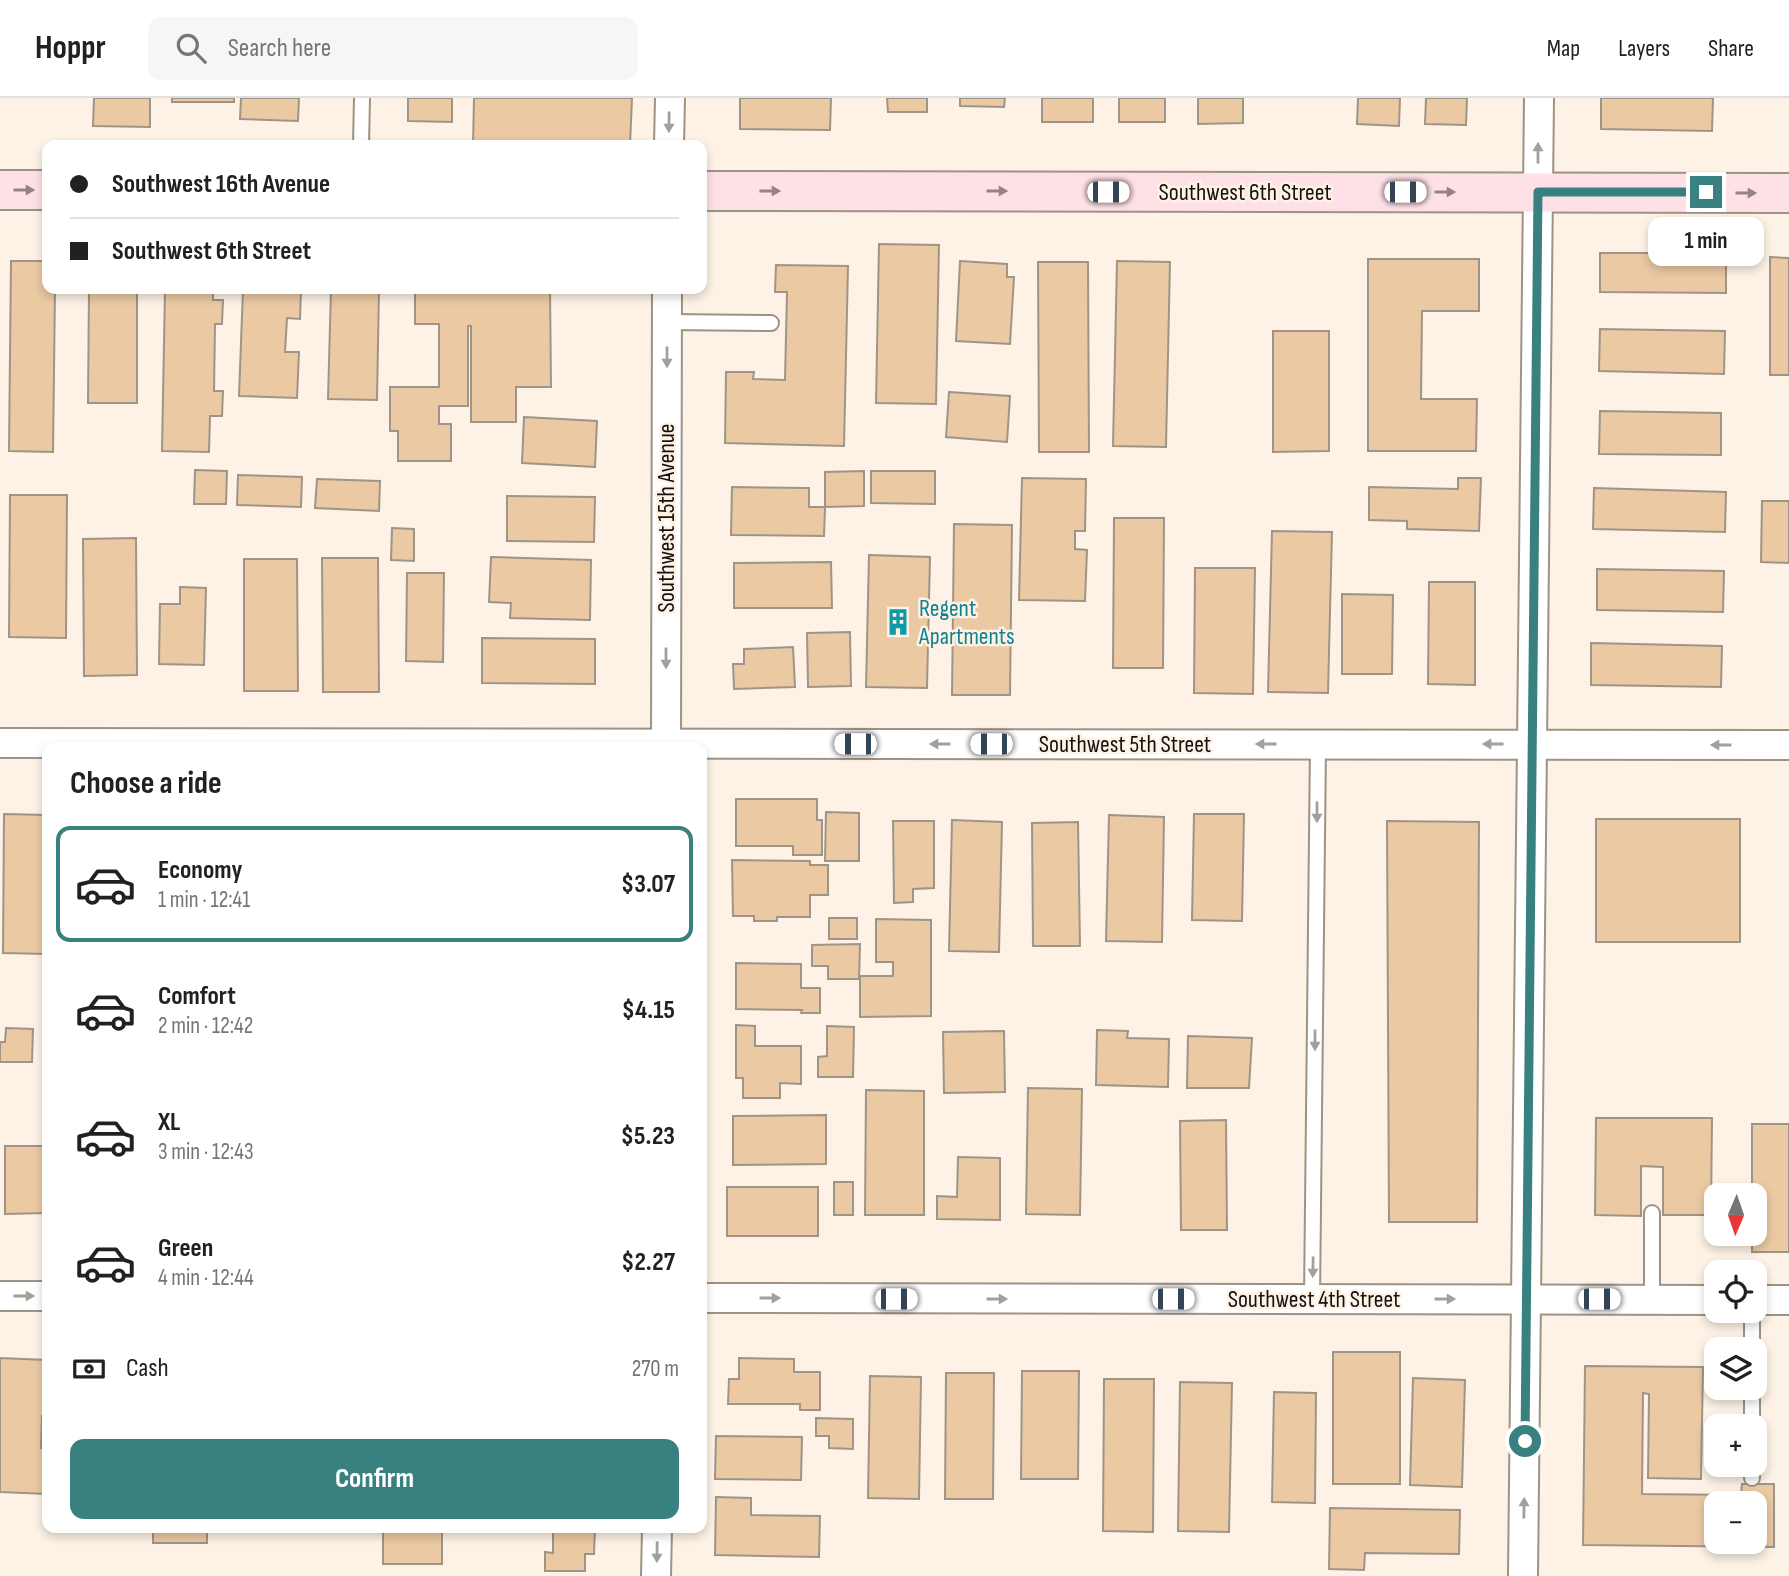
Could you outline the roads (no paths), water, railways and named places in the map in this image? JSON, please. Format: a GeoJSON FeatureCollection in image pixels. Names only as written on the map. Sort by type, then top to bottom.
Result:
{"type":"FeatureCollection","features":[{"type":"Feature","properties":{"kind":"street"},"geometry":{"type":"LineString","coordinates":[[669,140],[670,98]]}},
{"type":"Feature","properties":{"kind":"street"},"geometry":{"type":"LineString","coordinates":[[1524,1576],[1539,98]]}},
{"type":"Feature","properties":{"kind":"street"},"geometry":{"type":"LineString","coordinates":[[0,190],[42,190]]}},
{"type":"Feature","properties":{"kind":"street","name":"Southwest 6th Street"},"geometry":{"type":"LineString","coordinates":[[707,191],[1789,193]]}},
{"type":"Feature","properties":{"kind":"street","name":"Southwest 15th Avenue"},"geometry":{"type":"LineString","coordinates":[[666,742],[667,294]]}},
{"type":"Feature","properties":{"kind":"street","name":"Southwest 5th Street"},"geometry":{"type":"LineString","coordinates":[[0,743],[42,744]]}},
{"type":"Feature","properties":{"kind":"street","name":"Southwest 5th Street"},"geometry":{"type":"LineString","coordinates":[[707,746],[1789,745]]}},
{"type":"Feature","properties":{"kind":"street"},"geometry":{"type":"LineString","coordinates":[[0,1296],[42,1296]]}},
{"type":"Feature","properties":{"kind":"street","name":"Southwest 4th Street"},"geometry":{"type":"LineString","coordinates":[[707,1298],[1704,1300]]}},
{"type":"Feature","properties":{"kind":"street"},"geometry":{"type":"LineString","coordinates":[[1767,1300],[1789,1300]]}},
{"type":"Feature","properties":{"kind":"street"},"geometry":{"type":"LineString","coordinates":[[656,1576],[657,1533]]}},
{"type":"Feature","properties":{"kind":"lane"},"geometry":{"type":"LineString","coordinates":[[361,140],[362,98]]}},
{"type":"Feature","properties":{"kind":"lane"},"geometry":{"type":"LineString","coordinates":[[667,322],[771,323]]}},
{"type":"Feature","properties":{"kind":"lane"},"geometry":{"type":"LineString","coordinates":[[1312,1299],[1318,744]]}},
{"type":"Feature","properties":{"kind":"lane"},"geometry":{"type":"LineString","coordinates":[[1652,1213],[1652,1300]]}},
{"type":"Feature","properties":{"kind":"place","name":"Regent Apartments"},"geometry":{"type":"Point","coordinates":[898,622]}}]}
